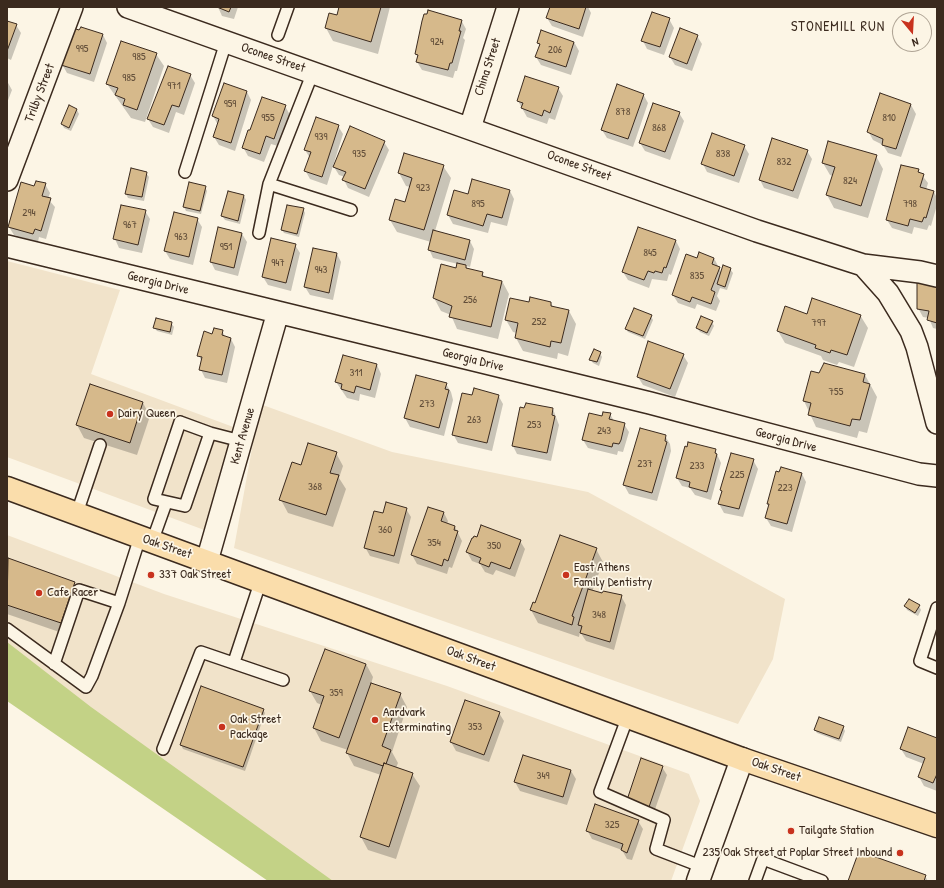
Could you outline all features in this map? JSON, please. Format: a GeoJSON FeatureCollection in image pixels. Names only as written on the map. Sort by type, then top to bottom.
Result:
{"type":"FeatureCollection","features":[{"type":"Feature","properties":{"kind":"main road","name":"Oak Street"},"geometry":{"type":"LineString","coordinates":[[7,488],[146,540],[261,580],[742,759],[937,826]]}},
{"type":"Feature","properties":{"kind":"street","name":"Trilby Street"},"geometry":{"type":"LineString","coordinates":[[7,180],[72,7]]}},
{"type":"Feature","properties":{"kind":"street","name":"Oconee Street"},"geometry":{"type":"LineString","coordinates":[[128,7],[757,231],[863,265],[920,272],[937,276]]}},
{"type":"Feature","properties":{"kind":"street","name":"China Street"},"geometry":{"type":"LineString","coordinates":[[470,128],[508,7]]}},
{"type":"Feature","properties":{"kind":"street","name":"Georgia Drive"},"geometry":{"type":"LineString","coordinates":[[7,246],[650,403],[919,474],[937,476]]}},
{"type":"Feature","properties":{"kind":"street"},"geometry":{"type":"LineString","coordinates":[[863,265],[888,293],[911,331],[917,347],[937,423]]}},
{"type":"Feature","properties":{"kind":"street","name":"Kent Avenue"},"geometry":{"type":"LineString","coordinates":[[207,561],[278,312]]}},
{"type":"Feature","properties":{"kind":"street"},"geometry":{"type":"LineString","coordinates":[[701,874],[742,759]]}},
{"type":"Feature","properties":{"kind":"lane"},"geometry":{"type":"LineString","coordinates":[[278,35],[288,7]]}},
{"type":"Feature","properties":{"kind":"lane"},"geometry":{"type":"LineString","coordinates":[[186,172],[226,42]]}},
{"type":"Feature","properties":{"kind":"lane"},"geometry":{"type":"LineString","coordinates":[[259,234],[269,184],[313,72]]}},
{"type":"Feature","properties":{"kind":"lane"},"geometry":{"type":"LineString","coordinates":[[269,184],[351,210]]}},
{"type":"Feature","properties":{"kind":"lane"},"geometry":{"type":"LineString","coordinates":[[210,433],[185,506],[166,503],[154,499],[180,422],[210,433],[242,441]]}},
{"type":"Feature","properties":{"kind":"lane"},"geometry":{"type":"LineString","coordinates":[[77,513],[100,445]]}},
{"type":"Feature","properties":{"kind":"lane"},"geometry":{"type":"LineString","coordinates":[[7,629],[86,687],[92,676],[119,603],[146,540],[166,503]]}},
{"type":"Feature","properties":{"kind":"lane"},"geometry":{"type":"LineString","coordinates":[[234,662],[261,580]]}},
{"type":"Feature","properties":{"kind":"lane"},"geometry":{"type":"LineString","coordinates":[[54,664],[79,590],[119,603]]}},
{"type":"Feature","properties":{"kind":"lane"},"geometry":{"type":"LineString","coordinates":[[937,608],[920,661],[937,668]]}},
{"type":"Feature","properties":{"kind":"lane"},"geometry":{"type":"LineString","coordinates":[[162,749],[201,652],[234,662],[283,680]]}},
{"type":"Feature","properties":{"kind":"lane"},"geometry":{"type":"LineString","coordinates":[[628,716],[600,792],[664,820],[656,849],[701,874]]}},
{"type":"Feature","properties":{"kind":"lane"},"geometry":{"type":"LineString","coordinates":[[755,881],[763,859],[822,881]]}},
{"type":"Feature","properties":{"kind":"shaded area"},"geometry":{"type":"Polygon","coordinates":[[[7,261],[120,290],[91,374],[236,428],[207,531],[7,457],[7,261]]]}},
{"type":"Feature","properties":{"kind":"shaded area"},"geometry":{"type":"Polygon","coordinates":[[[260,404],[392,452],[588,492],[785,599],[773,659],[738,724],[234,548],[260,404]]]}},
{"type":"Feature","properties":{"kind":"shaded area"},"geometry":{"type":"Polygon","coordinates":[[[7,535],[164,594],[447,686],[689,774],[700,801],[671,881],[300,881],[7,684],[7,535]]]}},
{"type":"Feature","properties":{"kind":"green space"},"geometry":{"type":"Polygon","coordinates":[[[7,642],[91,707],[333,881],[268,881],[7,701],[7,642]]]}},
{"type":"Feature","properties":{"kind":"building"},"geometry":{"type":"Polygon","coordinates":[[[217,7],[231,7],[229,12],[217,7]]]}},
{"type":"Feature","properties":{"kind":"building"},"geometry":{"type":"Polygon","coordinates":[[[339,7],[381,7],[371,42],[325,28],[329,13],[337,15],[339,7]]]}},
{"type":"Feature","properties":{"kind":"building"},"geometry":{"type":"Polygon","coordinates":[[[550,7],[586,7],[579,29],[546,18],[550,7]]]}},
{"type":"Feature","properties":{"kind":"building"},"geometry":{"type":"Polygon","coordinates":[[[428,10],[462,20],[459,31],[461,31],[452,63],[450,63],[448,70],[416,62],[418,55],[415,54],[422,21],[424,14],[427,14],[428,10]]]}},
{"type":"Feature","properties":{"kind":"building"},"geometry":{"type":"Polygon","coordinates":[[[652,12],[670,18],[660,47],[641,41],[652,12]]]}},
{"type":"Feature","properties":{"kind":"building"},"geometry":{"type":"Polygon","coordinates":[[[7,21],[17,24],[7,51],[7,21]]]}},
{"type":"Feature","properties":{"kind":"building"},"geometry":{"type":"Polygon","coordinates":[[[81,27],[103,34],[90,74],[61,65],[73,28],[79,30],[81,27]]]}},
{"type":"Feature","properties":{"kind":"building"},"geometry":{"type":"Polygon","coordinates":[[[680,28],[698,35],[687,64],[669,57],[680,28]]]}},
{"type":"Feature","properties":{"kind":"building"},"geometry":{"type":"Polygon","coordinates":[[[541,30],[574,42],[566,67],[535,57],[540,44],[537,43],[541,30]]]}},
{"type":"Feature","properties":{"kind":"building"},"geometry":{"type":"Polygon","coordinates":[[[121,41],[157,53],[137,110],[123,105],[125,99],[115,95],[118,88],[106,84],[121,41]]]}},
{"type":"Feature","properties":{"kind":"building"},"geometry":{"type":"Polygon","coordinates":[[[168,66],[191,74],[179,107],[172,105],[164,125],[147,119],[168,66]]]}},
{"type":"Feature","properties":{"kind":"building"},"geometry":{"type":"Polygon","coordinates":[[[525,76],[559,87],[550,113],[544,110],[542,116],[521,108],[523,103],[517,101],[525,76]]]}},
{"type":"Feature","properties":{"kind":"building"},"geometry":{"type":"Polygon","coordinates":[[[224,83],[247,91],[231,143],[213,137],[219,119],[212,116],[224,83]]]}},
{"type":"Feature","properties":{"kind":"building"},"geometry":{"type":"Polygon","coordinates":[[[617,84],[644,94],[628,139],[601,130],[617,84]]]}},
{"type":"Feature","properties":{"kind":"building"},"geometry":{"type":"Polygon","coordinates":[[[880,93],[911,104],[896,149],[882,145],[883,139],[867,132],[880,93]]]}},
{"type":"Feature","properties":{"kind":"building"},"geometry":{"type":"Polygon","coordinates":[[[262,97],[286,105],[274,139],[266,136],[260,154],[242,148],[262,97]]]}},
{"type":"Feature","properties":{"kind":"building"},"geometry":{"type":"Polygon","coordinates":[[[653,103],[680,112],[665,152],[639,143],[653,103]]]}},
{"type":"Feature","properties":{"kind":"building"},"geometry":{"type":"Polygon","coordinates":[[[69,105],[77,109],[69,128],[61,124],[69,105]]]}},
{"type":"Feature","properties":{"kind":"building"},"geometry":{"type":"Polygon","coordinates":[[[316,117],[339,125],[322,177],[304,171],[311,152],[304,150],[316,117]]]}},
{"type":"Feature","properties":{"kind":"building"},"geometry":{"type":"Polygon","coordinates":[[[350,126],[385,141],[365,189],[342,180],[346,172],[333,167],[350,126]]]}},
{"type":"Feature","properties":{"kind":"building"},"geometry":{"type":"Polygon","coordinates":[[[712,133],[745,145],[734,176],[701,164],[712,133]]]}},
{"type":"Feature","properties":{"kind":"building"},"geometry":{"type":"Polygon","coordinates":[[[772,138],[808,150],[793,191],[759,180],[772,138]]]}},
{"type":"Feature","properties":{"kind":"building"},"geometry":{"type":"Polygon","coordinates":[[[828,141],[877,155],[861,206],[826,195],[835,167],[822,163],[828,141]]]}},
{"type":"Feature","properties":{"kind":"building"},"geometry":{"type":"Polygon","coordinates":[[[404,153],[444,165],[424,230],[389,220],[395,199],[405,202],[412,178],[398,173],[404,153]]]}},
{"type":"Feature","properties":{"kind":"building"},"geometry":{"type":"Polygon","coordinates":[[[901,165],[919,169],[918,172],[924,174],[920,187],[934,191],[926,218],[924,217],[922,222],[910,219],[908,226],[886,220],[901,165]]]}},
{"type":"Feature","properties":{"kind":"building"},"geometry":{"type":"Polygon","coordinates":[[[131,168],[147,172],[142,197],[125,194],[131,168]]]}},
{"type":"Feature","properties":{"kind":"building"},"geometry":{"type":"Polygon","coordinates":[[[472,179],[510,190],[502,218],[487,214],[483,226],[447,215],[454,190],[468,194],[472,179]]]}},
{"type":"Feature","properties":{"kind":"building"},"geometry":{"type":"Polygon","coordinates":[[[36,181],[46,183],[42,196],[51,198],[41,231],[35,229],[33,234],[8,227],[21,182],[34,186],[36,181]]]}},
{"type":"Feature","properties":{"kind":"building"},"geometry":{"type":"Polygon","coordinates":[[[189,182],[206,186],[200,211],[183,207],[189,182]]]}},
{"type":"Feature","properties":{"kind":"building"},"geometry":{"type":"Polygon","coordinates":[[[228,191],[244,195],[238,221],[221,216],[228,191]]]}},
{"type":"Feature","properties":{"kind":"building"},"geometry":{"type":"Polygon","coordinates":[[[121,205],[146,210],[138,245],[113,239],[121,205]]]}},
{"type":"Feature","properties":{"kind":"building"},"geometry":{"type":"Polygon","coordinates":[[[287,205],[304,208],[297,234],[281,230],[287,205]]]}},
{"type":"Feature","properties":{"kind":"building"},"geometry":{"type":"Polygon","coordinates":[[[174,212],[198,218],[189,257],[164,251],[174,212]]]}},
{"type":"Feature","properties":{"kind":"building"},"geometry":{"type":"Polygon","coordinates":[[[218,227],[242,233],[234,268],[210,262],[218,227]]]}},
{"type":"Feature","properties":{"kind":"building"},"geometry":{"type":"Polygon","coordinates":[[[638,227],[676,240],[666,268],[664,267],[662,273],[648,271],[644,280],[622,272],[638,227]]]}},
{"type":"Feature","properties":{"kind":"building"},"geometry":{"type":"Polygon","coordinates":[[[433,230],[470,240],[465,260],[428,250],[433,230]]]}},
{"type":"Feature","properties":{"kind":"building"},"geometry":{"type":"Polygon","coordinates":[[[271,238],[296,244],[286,283],[262,277],[271,238]]]}},
{"type":"Feature","properties":{"kind":"building"},"geometry":{"type":"Polygon","coordinates":[[[313,248],[337,253],[329,293],[304,287],[313,248]]]}},
{"type":"Feature","properties":{"kind":"building"},"geometry":{"type":"Polygon","coordinates":[[[699,252],[714,258],[712,264],[720,267],[711,290],[715,292],[711,304],[692,297],[690,302],[672,295],[686,254],[697,258],[699,252]]]}},
{"type":"Feature","properties":{"kind":"building"},"geometry":{"type":"Polygon","coordinates":[[[457,263],[466,265],[466,268],[483,272],[482,276],[502,281],[491,327],[449,317],[452,306],[433,298],[441,264],[456,268],[457,263]]]}},
{"type":"Feature","properties":{"kind":"building"},"geometry":{"type":"Polygon","coordinates":[[[723,265],[731,268],[725,287],[717,284],[723,265]]]}},
{"type":"Feature","properties":{"kind":"building"},"geometry":{"type":"Polygon","coordinates":[[[917,281],[937,286],[937,323],[927,320],[929,311],[917,309],[917,281]]]}},
{"type":"Feature","properties":{"kind":"building"},"geometry":{"type":"Polygon","coordinates":[[[530,297],[551,302],[551,306],[569,310],[561,343],[551,341],[550,347],[515,338],[518,323],[505,320],[510,298],[529,302],[530,297]]]}},
{"type":"Feature","properties":{"kind":"building"},"geometry":{"type":"Polygon","coordinates":[[[812,298],[861,315],[847,355],[831,350],[830,353],[815,348],[816,345],[777,331],[785,306],[807,314],[812,298]]]}},
{"type":"Feature","properties":{"kind":"building"},"geometry":{"type":"Polygon","coordinates":[[[634,308],[652,315],[643,336],[625,329],[634,308]]]}},
{"type":"Feature","properties":{"kind":"building"},"geometry":{"type":"Polygon","coordinates":[[[701,316],[713,321],[707,333],[696,328],[701,316]]]}},
{"type":"Feature","properties":{"kind":"building"},"geometry":{"type":"Polygon","coordinates":[[[156,318],[172,322],[170,332],[153,328],[156,318]]]}},
{"type":"Feature","properties":{"kind":"building"},"geometry":{"type":"Polygon","coordinates":[[[214,328],[223,330],[222,335],[231,338],[222,375],[199,370],[202,357],[197,356],[204,331],[212,334],[214,328]]]}},
{"type":"Feature","properties":{"kind":"building"},"geometry":{"type":"Polygon","coordinates":[[[648,341],[684,354],[670,389],[637,377],[648,341]]]}},
{"type":"Feature","properties":{"kind":"building"},"geometry":{"type":"Polygon","coordinates":[[[594,349],[601,352],[597,362],[589,360],[594,349]]]}},
{"type":"Feature","properties":{"kind":"building"},"geometry":{"type":"Polygon","coordinates":[[[343,355],[377,364],[370,390],[356,386],[354,393],[341,389],[342,384],[335,382],[343,355]]]}},
{"type":"Feature","properties":{"kind":"building"},"geometry":{"type":"Polygon","coordinates":[[[824,363],[865,374],[863,382],[870,384],[860,420],[852,419],[850,426],[808,415],[811,403],[803,401],[811,371],[819,373],[824,363]]]}},
{"type":"Feature","properties":{"kind":"building"},"geometry":{"type":"Polygon","coordinates":[[[416,375],[447,383],[445,389],[449,390],[439,428],[404,418],[416,375]]]}},
{"type":"Feature","properties":{"kind":"building","name":"Dairy Queen"},"geometry":{"type":"Polygon","coordinates":[[[90,384],[143,402],[130,443],[76,425],[90,384]]]}},
{"type":"Feature","properties":{"kind":"building"},"geometry":{"type":"Polygon","coordinates":[[[474,388],[499,395],[487,443],[452,435],[462,393],[472,395],[474,388]]]}},
{"type":"Feature","properties":{"kind":"building"},"geometry":{"type":"Polygon","coordinates":[[[526,403],[553,408],[552,415],[555,416],[547,453],[512,446],[520,407],[524,408],[526,403]]]}},
{"type":"Feature","properties":{"kind":"building"},"geometry":{"type":"Polygon","coordinates":[[[603,412],[611,413],[609,419],[625,423],[619,444],[613,443],[612,447],[582,440],[589,413],[602,416],[603,412]]]}},
{"type":"Feature","properties":{"kind":"building"},"geometry":{"type":"Polygon","coordinates":[[[640,428],[666,435],[665,441],[667,442],[652,493],[623,485],[640,428]]]}},
{"type":"Feature","properties":{"kind":"building"},"geometry":{"type":"Polygon","coordinates":[[[688,442],[716,449],[715,453],[717,454],[707,492],[689,487],[690,482],[676,478],[685,446],[687,447],[688,442]]]}},
{"type":"Feature","properties":{"kind":"building"},"geometry":{"type":"Polygon","coordinates":[[[308,443],[337,452],[330,473],[339,475],[326,515],[279,500],[292,462],[301,465],[308,443]]]}},
{"type":"Feature","properties":{"kind":"building"},"geometry":{"type":"Polygon","coordinates":[[[731,453],[754,459],[739,509],[718,504],[722,491],[720,490],[731,453]]]}},
{"type":"Feature","properties":{"kind":"building"},"geometry":{"type":"Polygon","coordinates":[[[781,467],[802,473],[787,524],[765,518],[769,504],[767,504],[776,471],[779,472],[781,467]]]}},
{"type":"Feature","properties":{"kind":"building"},"geometry":{"type":"Polygon","coordinates":[[[386,502],[407,508],[394,556],[364,548],[374,511],[383,513],[386,502]]]}},
{"type":"Feature","properties":{"kind":"building"},"geometry":{"type":"Polygon","coordinates":[[[428,507],[444,512],[441,521],[455,526],[454,530],[458,531],[448,561],[444,559],[442,566],[411,555],[428,507]]]}},
{"type":"Feature","properties":{"kind":"building"},"geometry":{"type":"Polygon","coordinates":[[[481,525],[521,540],[510,569],[491,562],[489,567],[479,563],[481,558],[466,552],[472,538],[474,536],[477,537],[481,525]]]}},
{"type":"Feature","properties":{"kind":"building","name":"East Athens Family Dentistry"},"geometry":{"type":"Polygon","coordinates":[[[560,535],[597,548],[572,616],[574,617],[572,625],[530,610],[533,602],[535,603],[560,535]]]}},
{"type":"Feature","properties":{"kind":"building","name":"Cafe Racer"},"geometry":{"type":"Polygon","coordinates":[[[8,558],[75,582],[61,623],[7,605],[8,558]]]}},
{"type":"Feature","properties":{"kind":"building"},"geometry":{"type":"Polygon","coordinates":[[[588,589],[602,593],[603,591],[622,595],[610,642],[580,633],[582,626],[578,625],[588,589]]]}},
{"type":"Feature","properties":{"kind":"building"},"geometry":{"type":"Polygon","coordinates":[[[909,599],[920,605],[915,613],[904,606],[909,599]]]}},
{"type":"Feature","properties":{"kind":"building"},"geometry":{"type":"Polygon","coordinates":[[[325,649],[366,664],[339,738],[313,728],[324,696],[309,691],[325,649]]]}},
{"type":"Feature","properties":{"kind":"building","name":"Aardvark Exterminating"},"geometry":{"type":"Polygon","coordinates":[[[371,683],[401,693],[382,746],[391,750],[386,764],[384,763],[383,766],[346,753],[371,683]]]}},
{"type":"Feature","properties":{"kind":"building","name":"Oak Street Package"},"geometry":{"type":"Polygon","coordinates":[[[201,686],[264,709],[243,767],[180,745],[201,686]]]}},
{"type":"Feature","properties":{"kind":"building"},"geometry":{"type":"Polygon","coordinates":[[[465,700],[500,712],[484,755],[450,742],[465,700]]]}},
{"type":"Feature","properties":{"kind":"building"},"geometry":{"type":"Polygon","coordinates":[[[819,717],[844,726],[839,739],[814,730],[819,717]]]}},
{"type":"Feature","properties":{"kind":"building"},"geometry":{"type":"Polygon","coordinates":[[[908,727],[937,738],[937,774],[933,783],[918,777],[925,758],[900,749],[908,727]]]}},
{"type":"Feature","properties":{"kind":"building"},"geometry":{"type":"Polygon","coordinates":[[[523,755],[571,770],[563,797],[514,782],[523,755]]]}},
{"type":"Feature","properties":{"kind":"building"},"geometry":{"type":"Polygon","coordinates":[[[641,758],[663,766],[648,810],[626,803],[641,758]]]}},
{"type":"Feature","properties":{"kind":"building"},"geometry":{"type":"Polygon","coordinates":[[[384,763],[413,773],[389,847],[360,837],[384,763]]]}},
{"type":"Feature","properties":{"kind":"building"},"geometry":{"type":"Polygon","coordinates":[[[595,804],[639,820],[627,853],[621,850],[623,844],[586,831],[595,804]]]}},
{"type":"Feature","properties":{"kind":"building"},"geometry":{"type":"Polygon","coordinates":[[[859,851],[926,875],[924,881],[848,881],[859,851]]]}},
{"type":"Feature","properties":{"kind":"place","name":"Dairy Queen"},"geometry":{"type":"Point","coordinates":[110,414]}},
{"type":"Feature","properties":{"kind":"place","name":"337 Oak Street"},"geometry":{"type":"Point","coordinates":[151,575]}},
{"type":"Feature","properties":{"kind":"place","name":"East Athens Family Dentistry"},"geometry":{"type":"Point","coordinates":[566,575]}},
{"type":"Feature","properties":{"kind":"place","name":"Cafe Racer"},"geometry":{"type":"Point","coordinates":[39,593]}},
{"type":"Feature","properties":{"kind":"place","name":"Aardvark Exterminating"},"geometry":{"type":"Point","coordinates":[375,720]}},
{"type":"Feature","properties":{"kind":"place","name":"Oak Street Package"},"geometry":{"type":"Point","coordinates":[222,727]}},
{"type":"Feature","properties":{"kind":"place","name":"Tailgate Station"},"geometry":{"type":"Point","coordinates":[791,831]}},
{"type":"Feature","properties":{"kind":"place","name":"235 Oak Street at Poplar Street Inbound"},"geometry":{"type":"Point","coordinates":[900,853]}},
{"type":"Feature","properties":{"kind":"district","name":"STONEMILL RUN"},"geometry":{"type":"Point","coordinates":[838,27]}}]}
